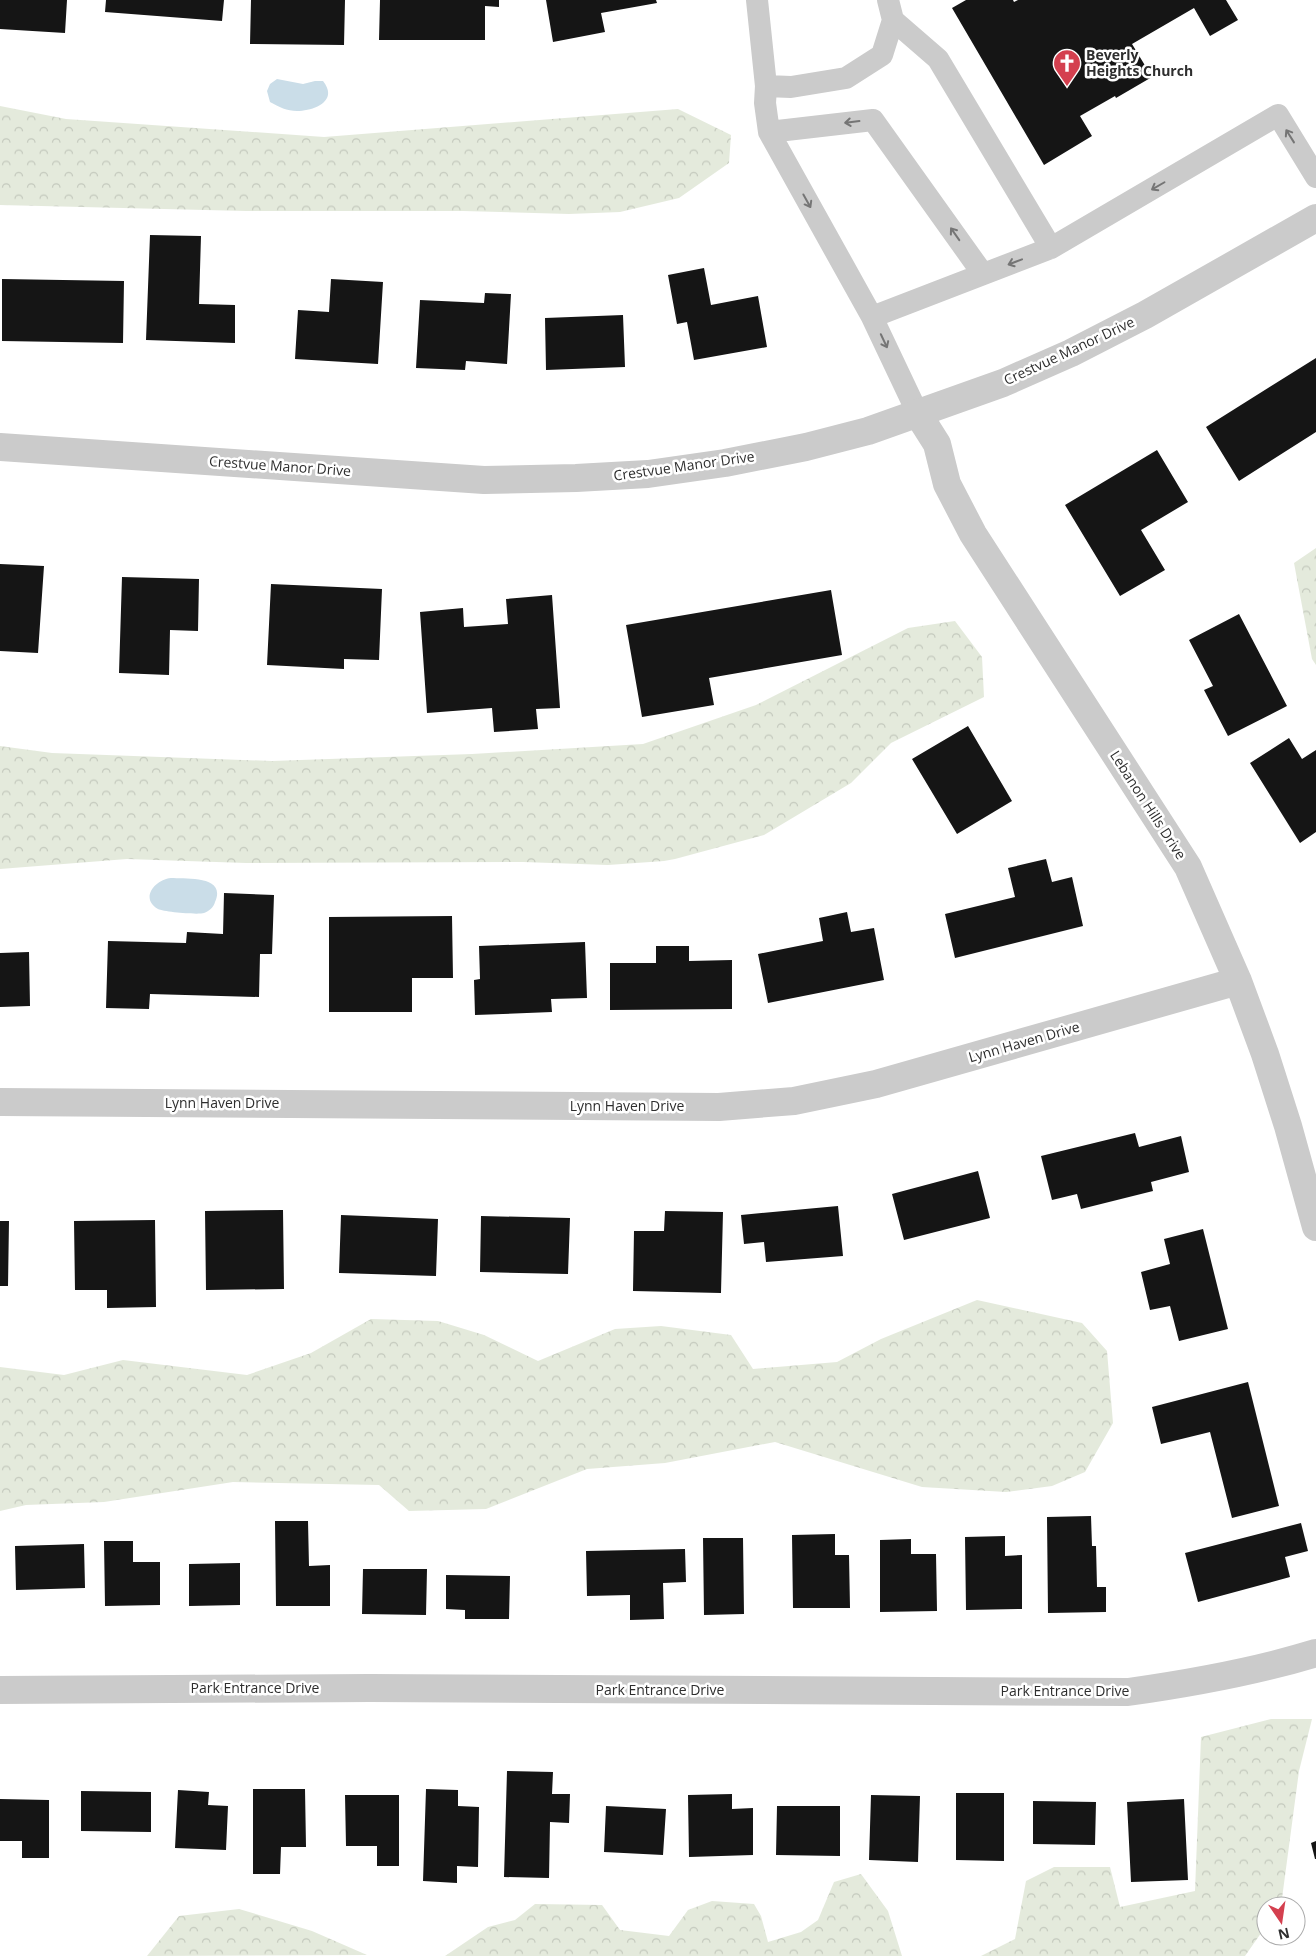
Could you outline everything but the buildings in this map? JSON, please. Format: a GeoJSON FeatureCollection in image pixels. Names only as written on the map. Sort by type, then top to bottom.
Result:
{"type":"FeatureCollection","features":[{"type":"Feature","properties":{"kind":"street","name":"Crestvue Manor Drive"},"geometry":{"type":"LineString","coordinates":[[0,447],[484,480],[648,474],[734,461],[806,447],[868,431],[1003,383],[1071,353],[1145,316],[1316,218]]}},
{"type":"Feature","properties":{"kind":"street","name":"Lebanon Hills Drive"},"geometry":{"type":"LineString","coordinates":[[918,414],[937,444],[947,484],[973,534],[1188,867],[1238,981],[1265,1054],[1288,1126],[1316,1227]]}},
{"type":"Feature","properties":{"kind":"street","name":"Lynn Haven Drive"},"geometry":{"type":"LineString","coordinates":[[0,1102],[719,1107],[794,1101],[876,1084],[1238,981]]}},
{"type":"Feature","properties":{"kind":"street","name":"Park Entrance Drive"},"geometry":{"type":"LineString","coordinates":[[0,1690],[370,1688],[1128,1692],[1201,1681],[1279,1664],[1316,1653]]}},
{"type":"Feature","properties":{"kind":"lane"},"geometry":{"type":"LineString","coordinates":[[757,0],[769,132],[872,317],[918,414]]}},
{"type":"Feature","properties":{"kind":"lane"},"geometry":{"type":"LineString","coordinates":[[766,86],[791,87],[846,78],[882,55],[891,10]]}},
{"type":"Feature","properties":{"kind":"lane"},"geometry":{"type":"LineString","coordinates":[[891,10],[938,59],[1051,248]]}},
{"type":"Feature","properties":{"kind":"lane"},"geometry":{"type":"LineString","coordinates":[[872,317],[1051,248],[1278,115],[1316,177]]}},
{"type":"Feature","properties":{"kind":"lane"},"geometry":{"type":"LineString","coordinates":[[769,132],[874,120],[984,274]]}},
{"type":"Feature","properties":{"kind":"green space"},"geometry":{"type":"Polygon","coordinates":[[[0,106],[66,119],[324,137],[678,109],[731,135],[729,163],[679,198],[620,212],[569,214],[463,211],[246,211],[0,205],[0,106]]]}},
{"type":"Feature","properties":{"kind":"green space"},"geometry":{"type":"Polygon","coordinates":[[[1316,548],[1316,665],[1312,659],[1294,563],[1316,548]]]}},
{"type":"Feature","properties":{"kind":"green space"},"geometry":{"type":"Polygon","coordinates":[[[955,621],[982,657],[984,697],[891,743],[851,783],[764,835],[675,859],[608,865],[523,862],[246,863],[127,859],[0,869],[0,746],[52,753],[272,761],[472,754],[643,744],[756,705],[908,628],[955,621]]]}},
{"type":"Feature","properties":{"kind":"green space"},"geometry":{"type":"Polygon","coordinates":[[[977,1300],[1082,1323],[1107,1351],[1113,1423],[1085,1472],[1052,1486],[1006,1492],[922,1487],[775,1442],[665,1463],[587,1469],[486,1509],[409,1511],[379,1485],[233,1482],[104,1502],[26,1505],[0,1511],[0,1367],[64,1375],[123,1360],[247,1375],[311,1353],[371,1319],[438,1321],[484,1335],[538,1361],[615,1329],[661,1326],[731,1335],[753,1369],[837,1362],[881,1339],[977,1300]]]}},
{"type":"Feature","properties":{"kind":"green space"},"geometry":{"type":"Polygon","coordinates":[[[1271,1719],[1312,1719],[1299,1771],[1282,1896],[1256,1896],[1256,1940],[1245,1956],[981,1956],[1015,1939],[1026,1881],[1054,1867],[1110,1867],[1120,1907],[1195,1891],[1201,1737],[1271,1719]]]}},
{"type":"Feature","properties":{"kind":"green space"},"geometry":{"type":"Polygon","coordinates":[[[861,1874],[888,1911],[902,1956],[445,1956],[488,1927],[515,1920],[535,1904],[602,1905],[620,1930],[669,1936],[688,1910],[712,1901],[754,1904],[761,1916],[768,1942],[801,1932],[818,1920],[834,1882],[861,1874]]]}},
{"type":"Feature","properties":{"kind":"green space"},"geometry":{"type":"Polygon","coordinates":[[[239,1909],[312,1931],[367,1955],[147,1956],[179,1916],[239,1909]]]}},
{"type":"Feature","properties":{"kind":"water"},"geometry":{"type":"Polygon","coordinates":[[[277,79],[303,84],[323,81],[328,94],[326,99],[317,107],[304,111],[286,109],[270,102],[267,91],[270,84],[277,79]]]}},
{"type":"Feature","properties":{"kind":"water"},"geometry":{"type":"Polygon","coordinates":[[[171,878],[203,880],[210,883],[215,887],[217,893],[214,906],[201,914],[158,909],[150,900],[151,890],[159,882],[171,878]]]}},
{"type":"Feature","properties":{"kind":"place","name":"Beverly Heights Church"},"geometry":{"type":"Point","coordinates":[1067,87]}}]}
